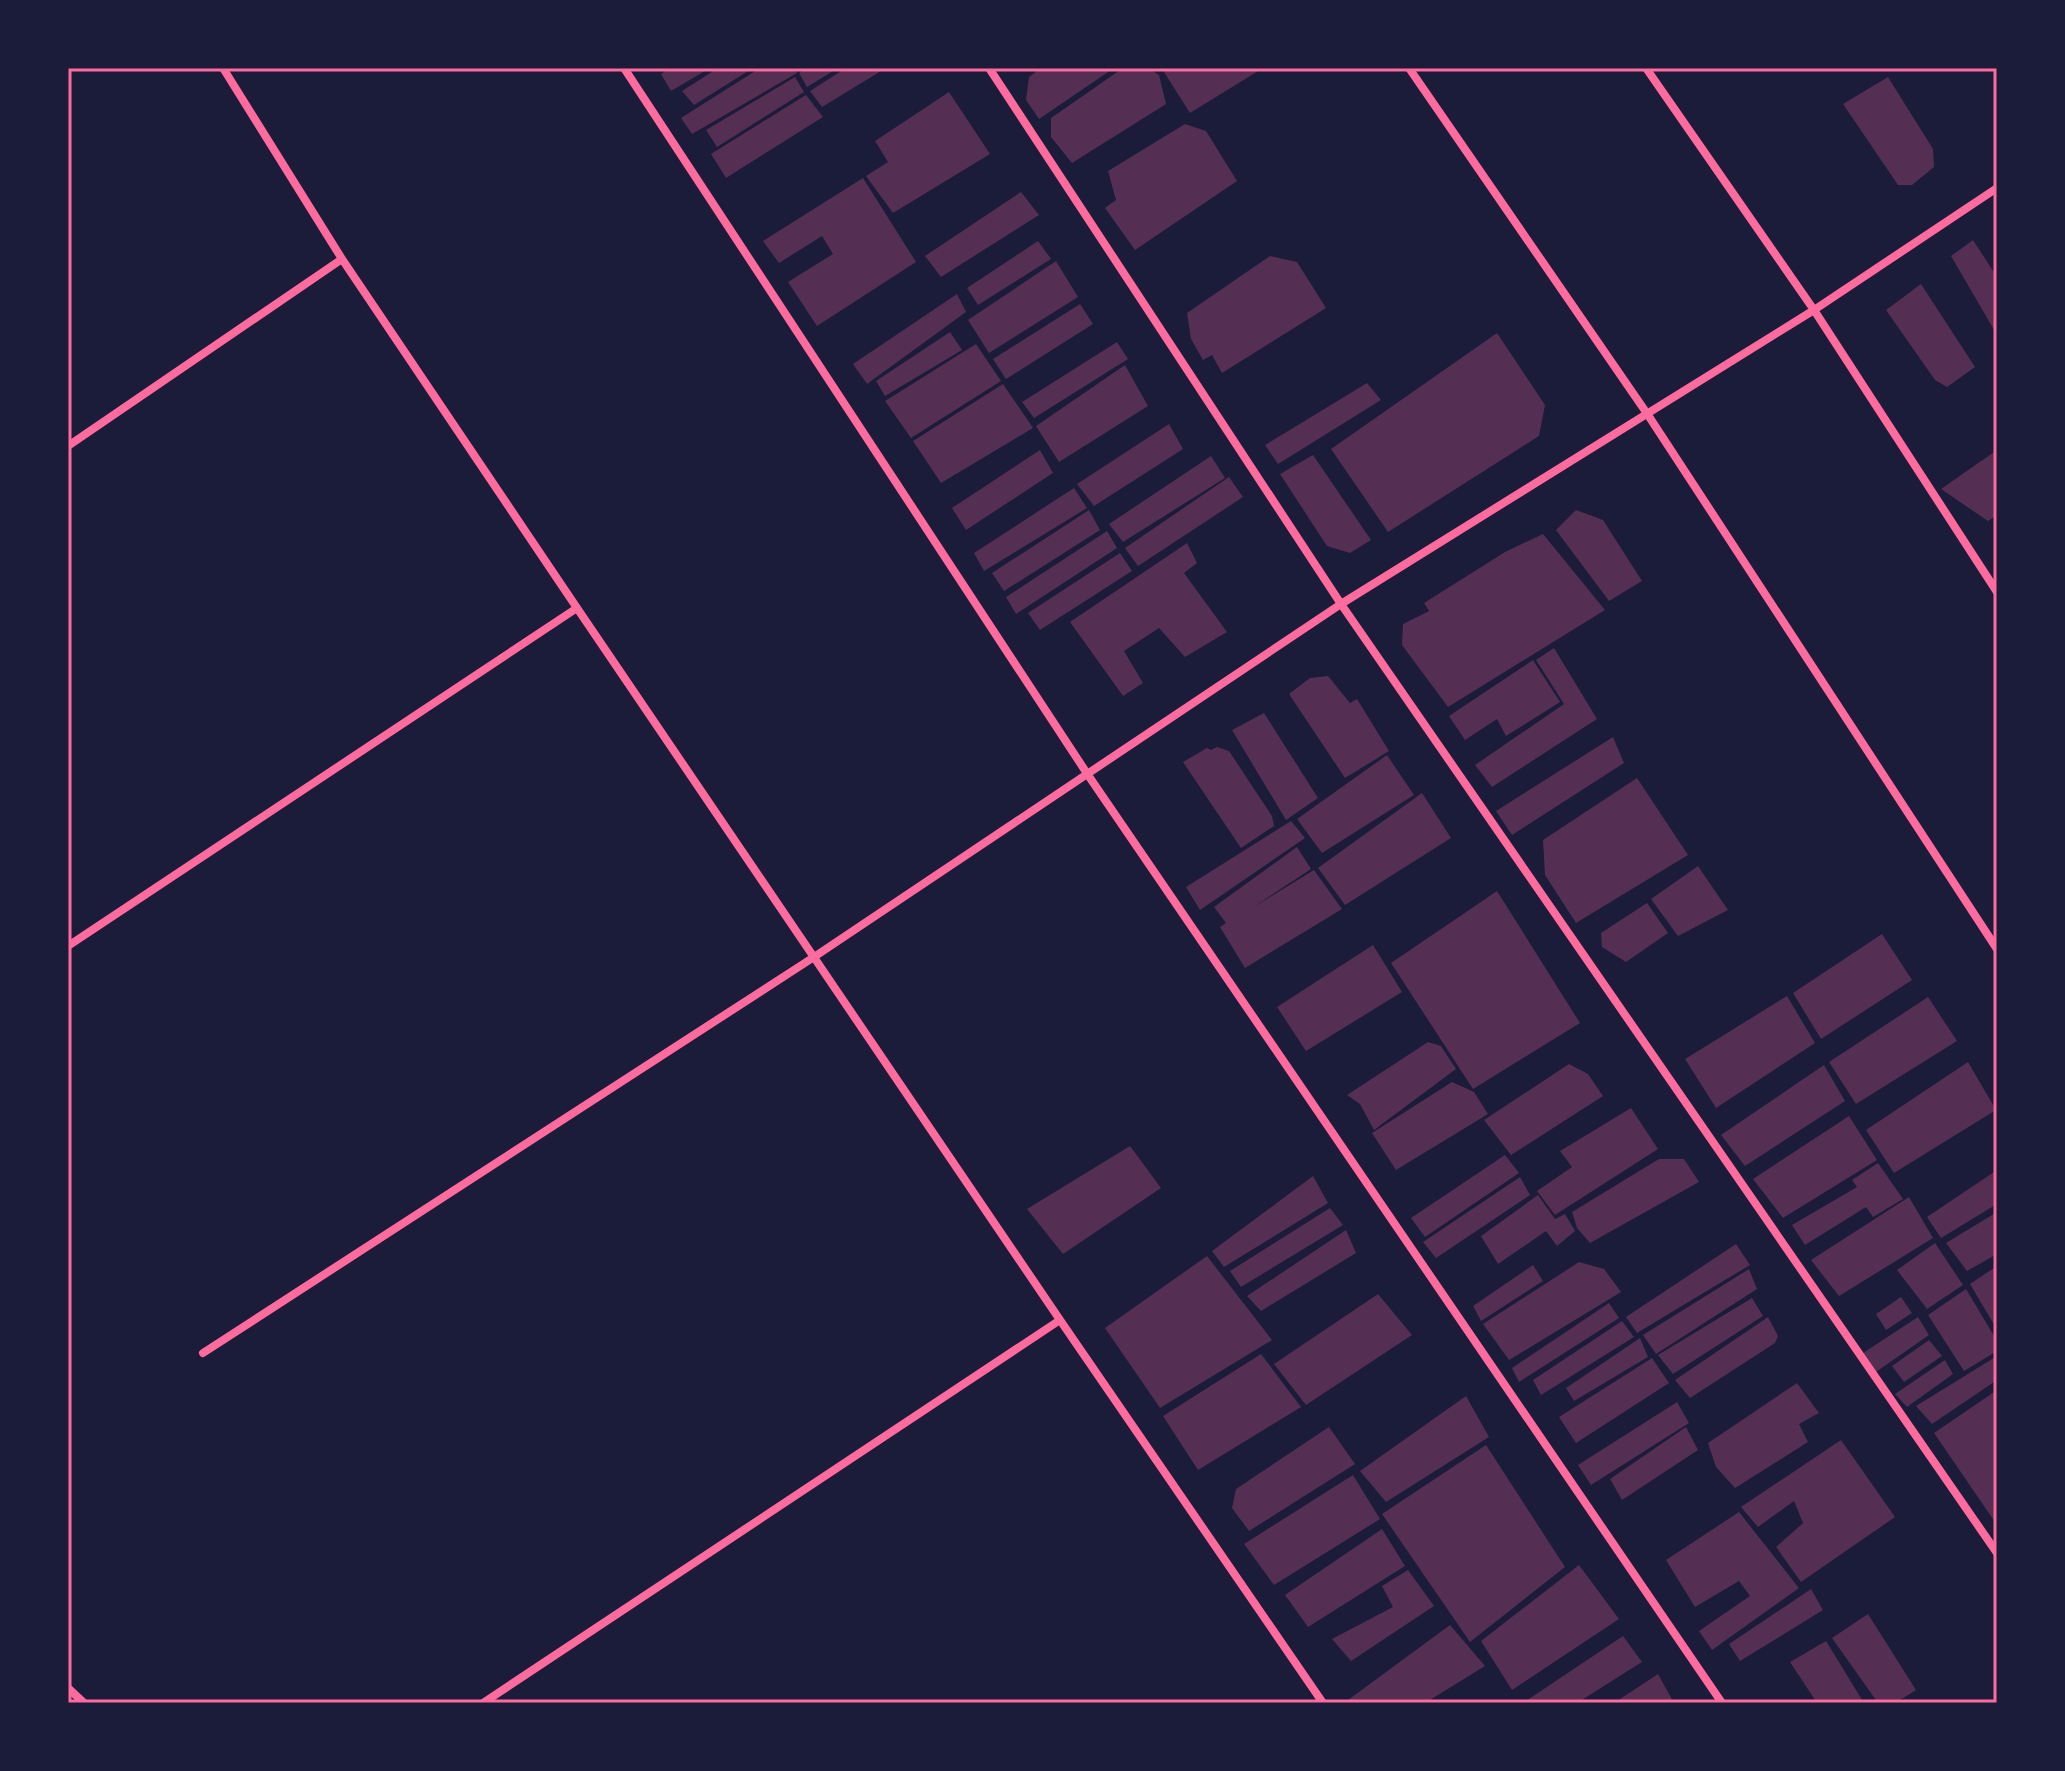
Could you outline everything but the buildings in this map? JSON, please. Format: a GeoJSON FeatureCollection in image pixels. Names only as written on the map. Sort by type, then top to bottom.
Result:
{"type":"FeatureCollection","features":[{"type":"Feature","properties":{"kind":"street"},"geometry":{"type":"LineString","coordinates":[[223,68],[342,259],[1323,1703]]}},
{"type":"Feature","properties":{"kind":"street"},"geometry":{"type":"LineString","coordinates":[[624,68],[1088,775],[1722,1703]]}},
{"type":"Feature","properties":{"kind":"street"},"geometry":{"type":"LineString","coordinates":[[989,68],[1341,604],[1997,1553]]}},
{"type":"Feature","properties":{"kind":"street"},"geometry":{"type":"LineString","coordinates":[[1409,68],[1648,415],[1997,949]]}},
{"type":"Feature","properties":{"kind":"street"},"geometry":{"type":"LineString","coordinates":[[1646,68],[1814,310],[1997,592]]}},
{"type":"Feature","properties":{"kind":"street"},"geometry":{"type":"LineString","coordinates":[[203,1353],[814,957],[1341,604],[1814,310],[1997,188]]}},
{"type":"Feature","properties":{"kind":"street"},"geometry":{"type":"LineString","coordinates":[[68,446],[342,259]]}},
{"type":"Feature","properties":{"kind":"street"},"geometry":{"type":"LineString","coordinates":[[68,946],[577,608]]}},
{"type":"Feature","properties":{"kind":"street"},"geometry":{"type":"LineString","coordinates":[[483,1703],[1060,1320]]}},
{"type":"Feature","properties":{"kind":"street"},"geometry":{"type":"LineString","coordinates":[[68,1688],[84,1703]]}}]}
